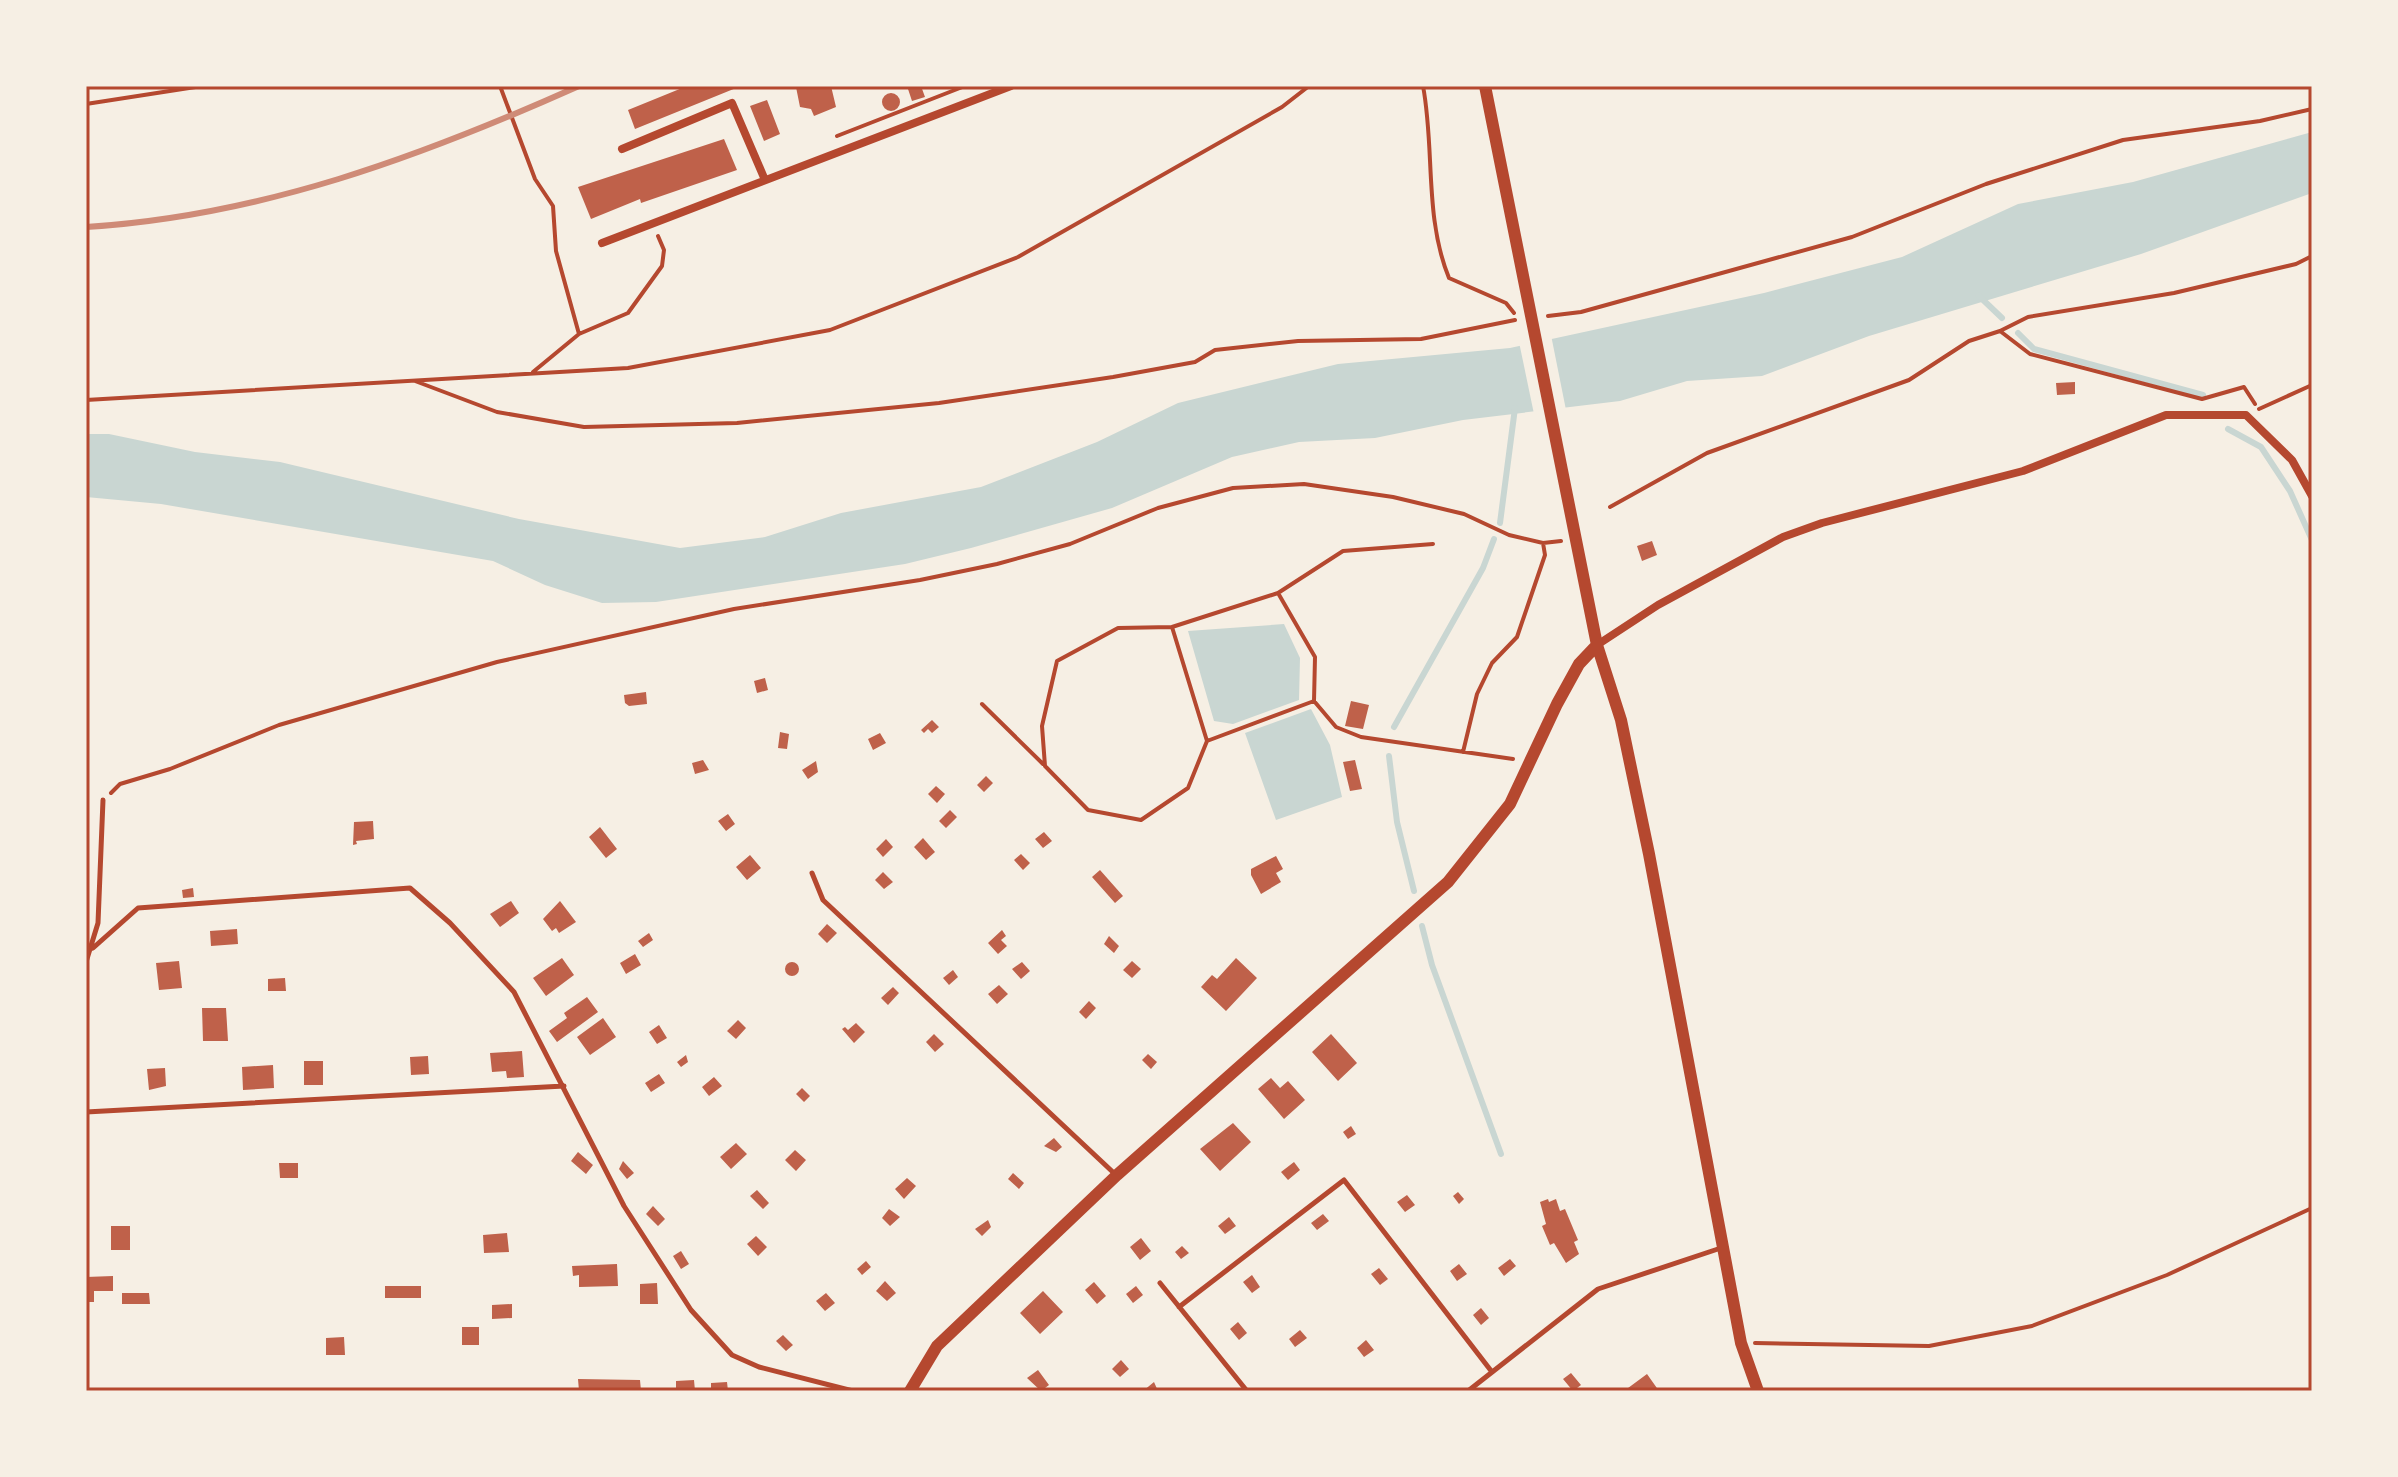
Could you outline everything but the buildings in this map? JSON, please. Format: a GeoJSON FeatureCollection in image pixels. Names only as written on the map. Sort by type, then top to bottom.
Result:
{"type":"FeatureCollection","features":[{"type":"Feature","properties":{"kind":"street"},"geometry":{"type":"LineString","coordinates":[[602,243],[1011,86]]}},
{"type":"Feature","properties":{"kind":"street"},"geometry":{"type":"LineString","coordinates":[[1485,86],[1597,645],[1621,720],[1741,1343],[1758,1391]]}},
{"type":"Feature","properties":{"kind":"street"},"geometry":{"type":"LineString","coordinates":[[622,149],[732,103],[765,180]]}},
{"type":"Feature","properties":{"kind":"street"},"geometry":{"type":"LineString","coordinates":[[910,1391],[937,1346],[1117,1175],[1448,882],[1510,804],[1579,664],[1597,645],[1658,605],[1755,552],[1822,523],[2023,471],[2166,415],[2246,415],[2292,460],[2312,496]]}},
{"type":"Feature","properties":{"kind":"lane"},"geometry":{"type":"LineString","coordinates":[[86,962],[101,889],[103,800]]}},
{"type":"Feature","properties":{"kind":"lane"},"geometry":{"type":"LineString","coordinates":[[812,873],[823,900],[1117,1175]]}},
{"type":"Feature","properties":{"kind":"lane"},"geometry":{"type":"LineString","coordinates":[[90,948],[138,908],[410,888],[450,923],[514,992],[624,1206],[691,1310],[732,1355],[759,1367],[853,1391]]}},
{"type":"Feature","properties":{"kind":"lane"},"geometry":{"type":"LineString","coordinates":[[86,1112],[564,1086]]}},
{"type":"Feature","properties":{"kind":"lane"},"geometry":{"type":"LineString","coordinates":[[1179,1307],[1344,1180],[1492,1372]]}},
{"type":"Feature","properties":{"kind":"lane"},"geometry":{"type":"LineString","coordinates":[[1468,1391],[1598,1289],[1723,1248]]}},
{"type":"Feature","properties":{"kind":"lane"},"geometry":{"type":"LineString","coordinates":[[1160,1283],[1247,1391]]}},
{"type":"Feature","properties":{"kind":"path"},"geometry":{"type":"LineString","coordinates":[[86,104],[202,86]]}},
{"type":"Feature","properties":{"kind":"path"},"geometry":{"type":"LineString","coordinates":[[500,86],[535,179],[553,206],[556,251],[579,334]]}},
{"type":"Feature","properties":{"kind":"path"},"geometry":{"type":"LineString","coordinates":[[832,138],[965,86]]}},
{"type":"Feature","properties":{"kind":"path"},"geometry":{"type":"LineString","coordinates":[[86,400],[628,368],[830,330],[1018,257],[1282,107],[1309,86]]}},
{"type":"Feature","properties":{"kind":"path"},"geometry":{"type":"LineString","coordinates":[[415,381],[497,412],[584,427],[737,423],[939,403],[1040,388],[1195,362],[1215,350],[1298,341],[1421,339],[1519,319],[1506,303],[1449,278],[1434,228],[1423,86]]}},
{"type":"Feature","properties":{"kind":"path"},"geometry":{"type":"LineString","coordinates":[[1534,317],[1581,312],[1852,237],[1986,184],[2123,140],[2260,121],[2312,109]]}},
{"type":"Feature","properties":{"kind":"path"},"geometry":{"type":"LineString","coordinates":[[531,374],[579,334],[628,313],[662,266],[664,250],[658,241],[658,222]]}},
{"type":"Feature","properties":{"kind":"path"},"geometry":{"type":"LineString","coordinates":[[1610,507],[1707,453],[1909,380],[1969,341],[2000,331],[2028,317],[2174,293],[2296,264],[2312,256]]}},
{"type":"Feature","properties":{"kind":"path"},"geometry":{"type":"LineString","coordinates":[[2000,331],[2030,354],[2202,399],[2244,387],[2258,409]]}},
{"type":"Feature","properties":{"kind":"path"},"geometry":{"type":"LineString","coordinates":[[2246,415],[2312,385]]}},
{"type":"Feature","properties":{"kind":"path"},"geometry":{"type":"LineString","coordinates":[[103,800],[120,784],[170,769],[279,725],[497,662],[734,609],[920,580],[997,564],[1070,544],[1158,508],[1233,488],[1304,484],[1393,497],[1464,514],[1509,535],[1543,543],[1562,540]]}},
{"type":"Feature","properties":{"kind":"path"},"geometry":{"type":"LineString","coordinates":[[1463,752],[1477,694],[1492,663],[1517,637],[1545,555],[1543,543]]}},
{"type":"Feature","properties":{"kind":"path"},"geometry":{"type":"LineString","coordinates":[[1045,766],[1042,726],[1057,661],[1118,628],[1172,627],[1278,593],[1343,551],[1433,544]]}},
{"type":"Feature","properties":{"kind":"path"},"geometry":{"type":"LineString","coordinates":[[1278,593],[1315,657],[1314,701],[1336,727],[1361,737],[1530,761]]}},
{"type":"Feature","properties":{"kind":"path"},"geometry":{"type":"LineString","coordinates":[[982,704],[1088,810],[1141,820],[1188,788],[1207,741],[1172,627]]}},
{"type":"Feature","properties":{"kind":"path"},"geometry":{"type":"LineString","coordinates":[[1207,741],[1314,701]]}},
{"type":"Feature","properties":{"kind":"path"},"geometry":{"type":"LineString","coordinates":[[1741,1343],[1929,1346],[2032,1326],[2167,1275],[2312,1208]]}},
{"type":"Feature","properties":{"kind":"shaded area"},"geometry":{"type":"Polygon","coordinates":[[[2312,132],[2312,193],[2141,254],[1869,336],[1762,376],[1687,381],[1620,401],[1463,420],[1375,438],[1299,442],[1232,457],[1112,508],[905,564],[656,602],[602,603],[545,585],[493,561],[161,504],[86,497],[86,434],[109,434],[195,452],[280,462],[519,519],[680,548],[765,537],[841,513],[981,487],[1097,442],[1178,403],[1338,364],[1510,348],[1764,293],[1902,257],[2018,204],[2133,182],[2312,132]]]}},
{"type":"Feature","properties":{"kind":"shaded area"},"geometry":{"type":"Polygon","coordinates":[[[1284,624],[1300,658],[1299,700],[1233,724],[1214,721],[1188,631],[1284,624]]]}},
{"type":"Feature","properties":{"kind":"shaded area"},"geometry":{"type":"Polygon","coordinates":[[[1311,709],[1330,745],[1342,797],[1276,820],[1245,733],[1311,709]]]}},
{"type":"Feature","properties":{"kind":"pier"},"geometry":{"type":"Polygon","coordinates":[[[1551,335],[1566,410],[1534,414],[1519,342],[1551,335]]]}},
{"type":"Feature","properties":{"kind":"waterway"},"geometry":{"type":"LineString","coordinates":[[1979,296],[2002,318]]}},
{"type":"Feature","properties":{"kind":"waterway"},"geometry":{"type":"LineString","coordinates":[[2018,333],[2034,349],[2203,395]]}},
{"type":"Feature","properties":{"kind":"waterway"},"geometry":{"type":"LineString","coordinates":[[1500,523],[1515,408]]}},
{"type":"Feature","properties":{"kind":"waterway"},"geometry":{"type":"LineString","coordinates":[[2228,429],[2261,447],[2290,491],[2312,540]]}},
{"type":"Feature","properties":{"kind":"waterway"},"geometry":{"type":"LineString","coordinates":[[1394,727],[1483,568],[1494,539]]}},
{"type":"Feature","properties":{"kind":"waterway"},"geometry":{"type":"LineString","coordinates":[[1389,756],[1397,822],[1414,891]]}},
{"type":"Feature","properties":{"kind":"waterway"},"geometry":{"type":"LineString","coordinates":[[1422,926],[1432,965],[1501,1154]]}},
{"type":"Feature","properties":{"kind":"railway"},"geometry":{"type":"LineString","coordinates":[[86,227],[151,221],[214,210],[338,179],[460,136],[579,86]]}}]}
